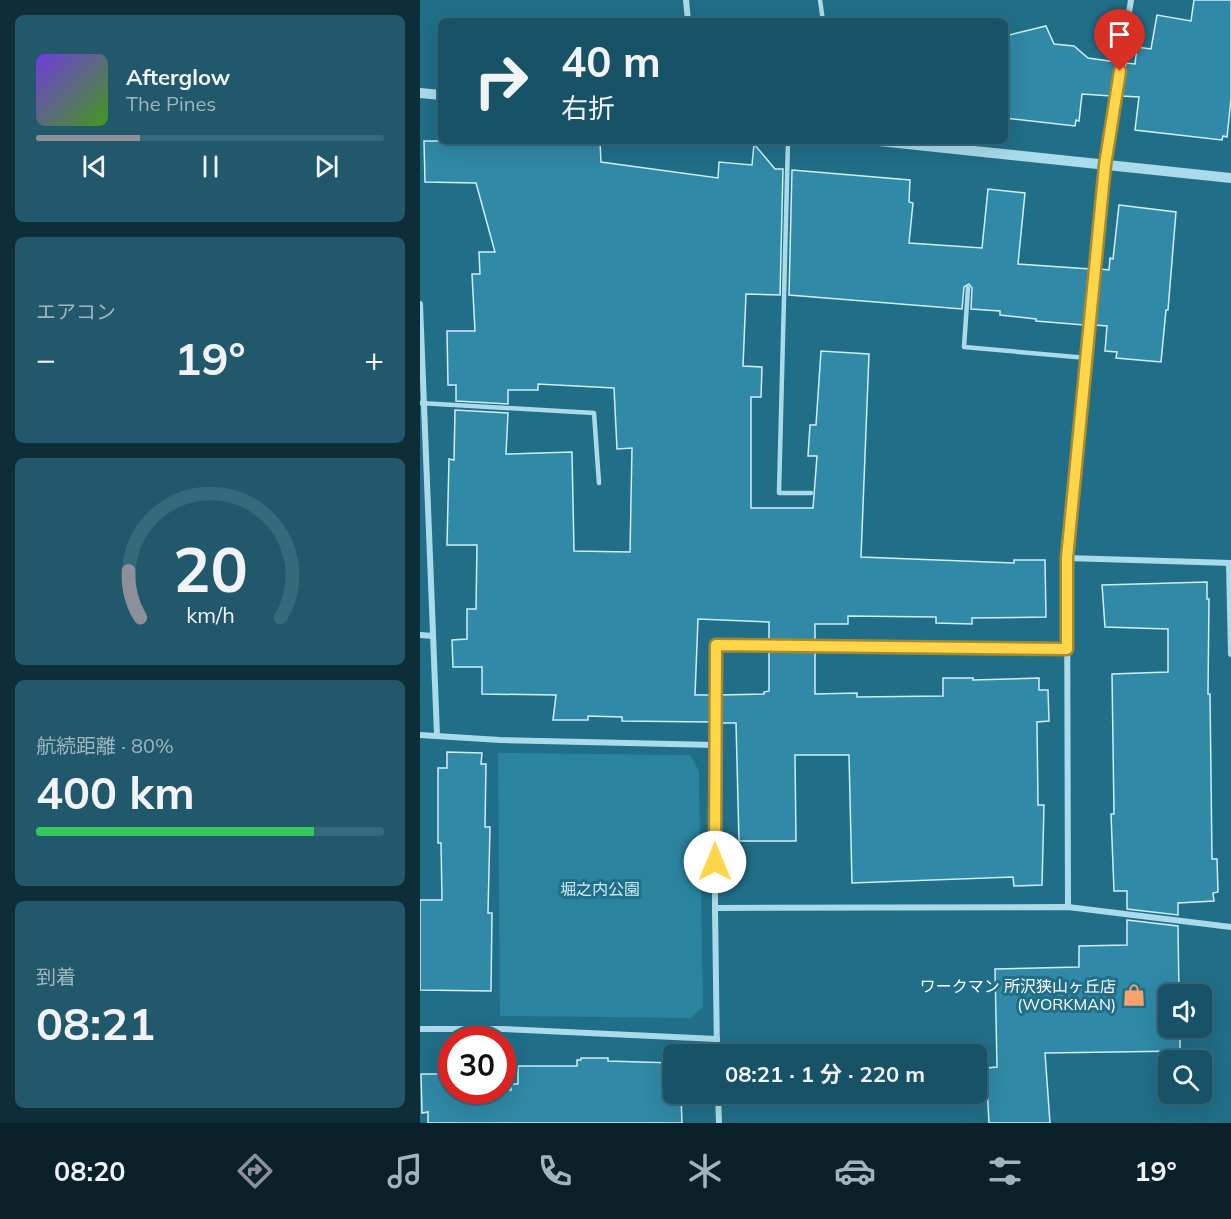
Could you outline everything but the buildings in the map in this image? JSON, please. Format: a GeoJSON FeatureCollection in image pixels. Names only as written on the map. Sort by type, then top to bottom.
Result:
{"type":"FeatureCollection","features":[{"type":"Feature","properties":{"kind":"street"},"geometry":{"type":"LineString","coordinates":[[686,0],[688,18]]}},
{"type":"Feature","properties":{"kind":"street"},"geometry":{"type":"LineString","coordinates":[[1068,907],[1067,558],[1105,165],[1131,0]]}},
{"type":"Feature","properties":{"kind":"street"},"geometry":{"type":"LineString","coordinates":[[420,93],[438,95]]}},
{"type":"Feature","properties":{"kind":"street"},"geometry":{"type":"LineString","coordinates":[[907,144],[1231,178]]}},
{"type":"Feature","properties":{"kind":"street"},"geometry":{"type":"LineString","coordinates":[[420,304],[436,735]]}},
{"type":"Feature","properties":{"kind":"street"},"geometry":{"type":"LineString","coordinates":[[1067,558],[1230,563],[1231,654]]}},
{"type":"Feature","properties":{"kind":"street"},"geometry":{"type":"LineString","coordinates":[[420,635],[433,636]]}},
{"type":"Feature","properties":{"kind":"street"},"geometry":{"type":"LineString","coordinates":[[717,1044],[716,645],[1067,649]]}},
{"type":"Feature","properties":{"kind":"street"},"geometry":{"type":"LineString","coordinates":[[420,735],[500,741],[715,745]]}},
{"type":"Feature","properties":{"kind":"street"},"geometry":{"type":"LineString","coordinates":[[715,909],[1068,907],[1231,927]]}},
{"type":"Feature","properties":{"kind":"street"},"geometry":{"type":"LineString","coordinates":[[420,1029],[502,1029],[717,1039]]}},
{"type":"Feature","properties":{"kind":"street"},"geometry":{"type":"LineString","coordinates":[[718,1104],[719,1123]]}},
{"type":"Feature","properties":{"kind":"lane"},"geometry":{"type":"LineString","coordinates":[[820,0],[823,18]]}},
{"type":"Feature","properties":{"kind":"lane"},"geometry":{"type":"LineString","coordinates":[[788,144],[779,493],[811,493]]}},
{"type":"Feature","properties":{"kind":"lane"},"geometry":{"type":"LineString","coordinates":[[968,288],[964,347],[1087,358]]}},
{"type":"Feature","properties":{"kind":"lane"},"geometry":{"type":"LineString","coordinates":[[422,403],[594,413],[599,483]]}},
{"type":"Feature","properties":{"kind":"green space","name":"堀之内公園"},"geometry":{"type":"Polygon","coordinates":[[[498,753],[690,755],[699,771],[703,1007],[691,1018],[500,1016],[498,753]]]}},
{"type":"Feature","properties":{"kind":"place","name":"ワークマン 所沢狭山ヶ丘店 (WORKMAN)"},"geometry":{"type":"Point","coordinates":[1134,995]}},
{"type":"Feature","properties":{"kind":"route"},"geometry":{"type":"LineString","coordinates":[[715,862],[716,645],[1067,649],[1067,558],[1105,165],[1120,71]]}}]}
